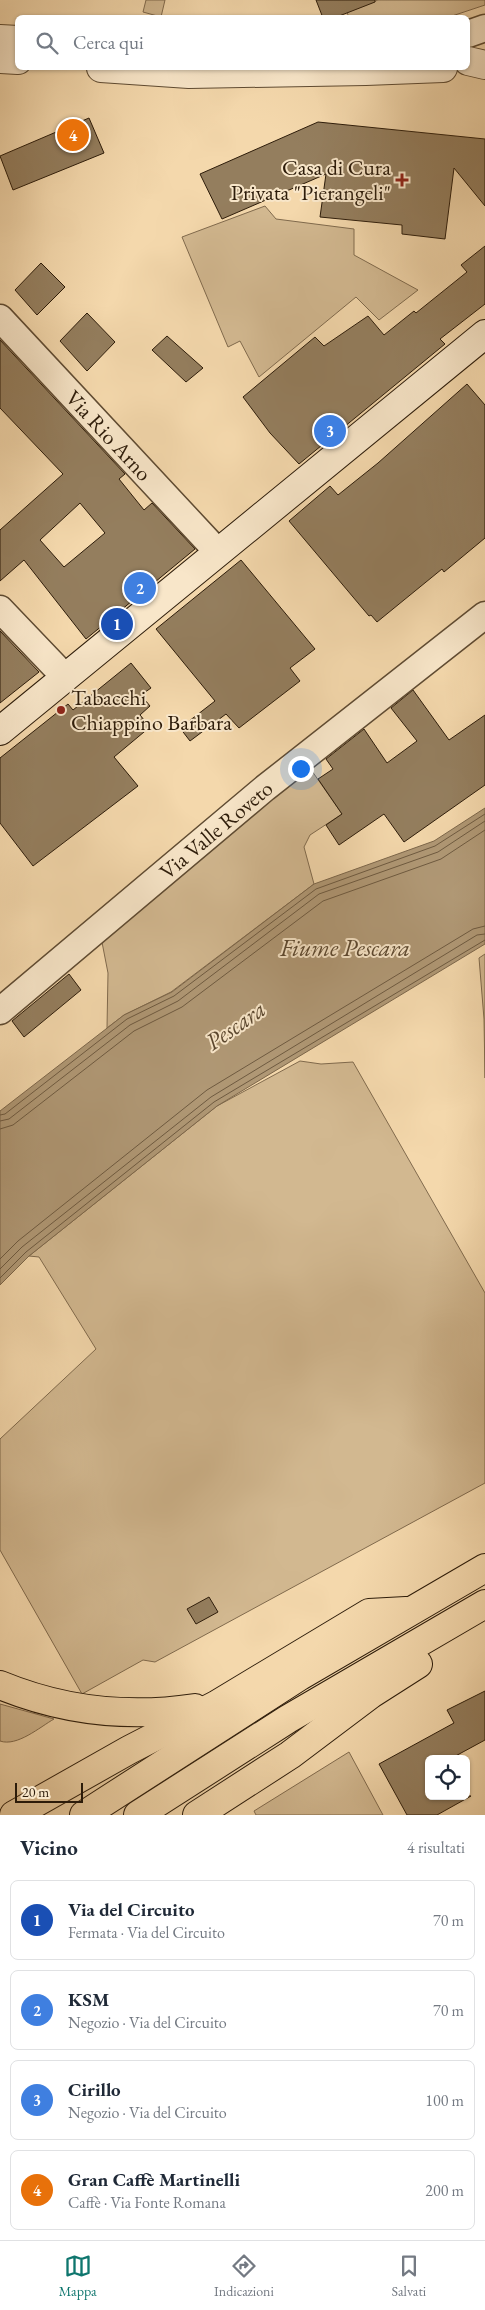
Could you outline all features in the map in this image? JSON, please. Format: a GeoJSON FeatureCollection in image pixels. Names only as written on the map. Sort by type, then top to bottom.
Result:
{"type":"FeatureCollection","features":[{"type":"Feature","properties":{"kind":"highway"},"geometry":{"type":"LineString","coordinates":[[84,1815],[300,1676],[485,1568]]}},
{"type":"Feature","properties":{"kind":"highway"},"geometry":{"type":"LineString","coordinates":[[138,1815],[288,1719],[485,1604]]}},
{"type":"Feature","properties":{"kind":"highway"},"geometry":{"type":"LineString","coordinates":[[24,1809],[129,1750],[216,1705],[369,1613],[413,1610]]}},
{"type":"Feature","properties":{"kind":"highway"},"geometry":{"type":"LineString","coordinates":[[197,1815],[290,1755],[371,1694],[441,1649],[458,1620]]}},
{"type":"Feature","properties":{"kind":"highway"},"geometry":{"type":"LineString","coordinates":[[0,1685],[45,1701],[77,1708],[149,1714],[216,1705]]}},
{"type":"Feature","properties":{"kind":"main road"},"geometry":{"type":"LineString","coordinates":[[0,39],[15,40]]}},
{"type":"Feature","properties":{"kind":"main road"},"geometry":{"type":"LineString","coordinates":[[0,59],[15,60]]}},
{"type":"Feature","properties":{"kind":"main road"},"geometry":{"type":"LineString","coordinates":[[130,70],[189,74],[392,70]]}},
{"type":"Feature","properties":{"kind":"main road"},"geometry":{"type":"LineString","coordinates":[[0,730],[485,334]]}},
{"type":"Feature","properties":{"kind":"street"},"geometry":{"type":"LineString","coordinates":[[470,33],[485,28]]}},
{"type":"Feature","properties":{"kind":"street","name":"Via Rio Arno"},"geometry":{"type":"LineString","coordinates":[[0,318],[217,551]]}},
{"type":"Feature","properties":{"kind":"street"},"geometry":{"type":"LineString","coordinates":[[0,609],[65,677]]}},
{"type":"Feature","properties":{"kind":"street","name":"Via Valle Roveto"},"geometry":{"type":"LineString","coordinates":[[0,1012],[259,793],[485,615]]}},
{"type":"Feature","properties":{"kind":"shaded area"},"geometry":{"type":"Polygon","coordinates":[[[146,0],[165,0],[161,15],[143,12],[146,0]]]}},
{"type":"Feature","properties":{"kind":"shaded area"},"geometry":{"type":"Polygon","coordinates":[[[378,0],[485,0],[485,5],[455,15],[348,15],[347,12],[378,0]]]}},
{"type":"Feature","properties":{"kind":"shaded area"},"geometry":{"type":"Polygon","coordinates":[[[265,206],[276,219],[354,229],[354,255],[418,290],[379,320],[356,297],[259,377],[240,341],[228,347],[182,237],[265,206]]]}},
{"type":"Feature","properties":{"kind":"shaded area"},"geometry":{"type":"Polygon","coordinates":[[[305,761],[342,814],[310,835],[304,847],[314,884],[171,992],[124,1015],[107,1028],[108,973],[100,932],[305,761]]]}},
{"type":"Feature","properties":{"kind":"shaded area"},"geometry":{"type":"Polygon","coordinates":[[[485,954],[485,1078],[484,1019],[479,958],[485,954]]]}},
{"type":"Feature","properties":{"kind":"shaded area"},"geometry":{"type":"Polygon","coordinates":[[[300,1061],[321,1064],[353,1062],[485,1293],[485,1483],[155,1662],[143,1660],[82,1694],[0,1550],[0,1439],[96,1349],[39,1257],[29,1256],[217,1106],[300,1061]]]}},
{"type":"Feature","properties":{"kind":"shaded area"},"geometry":{"type":"Polygon","coordinates":[[[0,1704],[54,1719],[21,1739],[7,1742],[0,1741],[0,1704]]]}},
{"type":"Feature","properties":{"kind":"shaded area"},"geometry":{"type":"Polygon","coordinates":[[[349,1752],[383,1815],[256,1815],[254,1811],[349,1752]]]}},
{"type":"Feature","properties":{"kind":"water","name":"Fiume Pescara"},"geometry":{"type":"Polygon","coordinates":[[[485,808],[485,944],[217,1106],[29,1256],[0,1285],[0,1111],[124,1015],[172,992],[314,884],[434,841],[485,808]]]}},
{"type":"Feature","properties":{"kind":"building"},"geometry":{"type":"Polygon","coordinates":[[[316,0],[375,0],[375,2],[342,15],[322,15],[316,0]]]}},
{"type":"Feature","properties":{"kind":"building"},"geometry":{"type":"Polygon","coordinates":[[[89,118],[104,153],[13,190],[0,156],[89,118]]]}},
{"type":"Feature","properties":{"kind":"building","name":"Casa di Cura Privata \"Pierangeli\""},"geometry":{"type":"Polygon","coordinates":[[[318,122],[485,139],[485,206],[454,168],[445,239],[402,234],[402,225],[320,217],[326,174],[222,219],[200,174],[318,122]]]}},
{"type":"Feature","properties":{"kind":"building"},"geometry":{"type":"Polygon","coordinates":[[[485,246],[485,304],[440,339],[445,344],[299,464],[270,433],[243,397],[315,337],[324,346],[368,316],[384,335],[414,311],[416,313],[467,272],[461,265],[485,246]]]}},
{"type":"Feature","properties":{"kind":"building"},"geometry":{"type":"Polygon","coordinates":[[[41,263],[65,287],[37,315],[15,290],[41,263]]]}},
{"type":"Feature","properties":{"kind":"building"},"geometry":{"type":"Polygon","coordinates":[[[87,313],[115,342],[87,371],[60,341],[87,313]]]}},
{"type":"Feature","properties":{"kind":"building"},"geometry":{"type":"Polygon","coordinates":[[[167,336],[203,368],[186,382],[152,350],[167,336]]]}},
{"type":"Feature","properties":{"kind":"building"},"geometry":{"type":"Polygon","coordinates":[[[0,340],[125,474],[119,479],[144,510],[152,503],[195,549],[86,639],[24,560],[0,581],[0,530],[63,474],[0,408],[0,340]],[[80,503],[40,540],[64,567],[105,533],[80,503]]]}},
{"type":"Feature","properties":{"kind":"building"},"geometry":{"type":"Polygon","coordinates":[[[467,384],[485,405],[485,538],[444,572],[442,569],[377,622],[371,615],[369,616],[289,521],[330,486],[338,495],[378,463],[467,384]]]}},
{"type":"Feature","properties":{"kind":"building"},"geometry":{"type":"Polygon","coordinates":[[[241,560],[315,649],[290,668],[300,681],[239,728],[226,714],[190,741],[180,728],[215,701],[156,629],[241,560]]]}},
{"type":"Feature","properties":{"kind":"building"},"geometry":{"type":"Polygon","coordinates":[[[0,631],[39,672],[0,703],[0,631]]]}},
{"type":"Feature","properties":{"kind":"building"},"geometry":{"type":"Polygon","coordinates":[[[131,663],[151,688],[141,695],[150,706],[140,715],[150,727],[114,757],[138,786],[33,866],[0,823],[0,758],[68,704],[73,710],[131,663]]]}},
{"type":"Feature","properties":{"kind":"building"},"geometry":{"type":"Polygon","coordinates":[[[413,690],[449,740],[485,715],[485,785],[404,842],[384,814],[339,845],[326,825],[342,814],[318,779],[333,769],[326,759],[364,729],[387,763],[417,741],[391,708],[413,690]]]}},
{"type":"Feature","properties":{"kind":"building"},"geometry":{"type":"Polygon","coordinates":[[[69,974],[81,990],[24,1037],[12,1021],[69,974]]]}},
{"type":"Feature","properties":{"kind":"building"},"geometry":{"type":"Polygon","coordinates":[[[209,1597],[218,1612],[196,1624],[187,1609],[209,1597]]]}},
{"type":"Feature","properties":{"kind":"building"},"geometry":{"type":"Polygon","coordinates":[[[485,1691],[485,1740],[457,1755],[425,1755],[425,1800],[464,1800],[437,1815],[407,1815],[379,1764],[454,1723],[447,1710],[485,1691]]]}},
{"type":"Feature","properties":{"kind":"place","name":"Gran Caffè Martinelli"},"geometry":{"type":"Point","coordinates":[73,135]}},
{"type":"Feature","properties":{"kind":"place","name":"Casa di Cura Privata \"Pierangeli\""},"geometry":{"type":"Point","coordinates":[402,180]}},
{"type":"Feature","properties":{"kind":"place","name":"Cirillo"},"geometry":{"type":"Point","coordinates":[330,431]}},
{"type":"Feature","properties":{"kind":"place","name":"KSM"},"geometry":{"type":"Point","coordinates":[140,588]}},
{"type":"Feature","properties":{"kind":"place","name":"Via del Circuito"},"geometry":{"type":"Point","coordinates":[117,624]}},
{"type":"Feature","properties":{"kind":"place","name":"Tabacchi Chiappino Barbara"},"geometry":{"type":"Point","coordinates":[61,710]}},
{"type":"Feature","properties":{"kind":"water label","name":"Pescara"},"geometry":{"type":"Point","coordinates":[235,1025]}}]}
